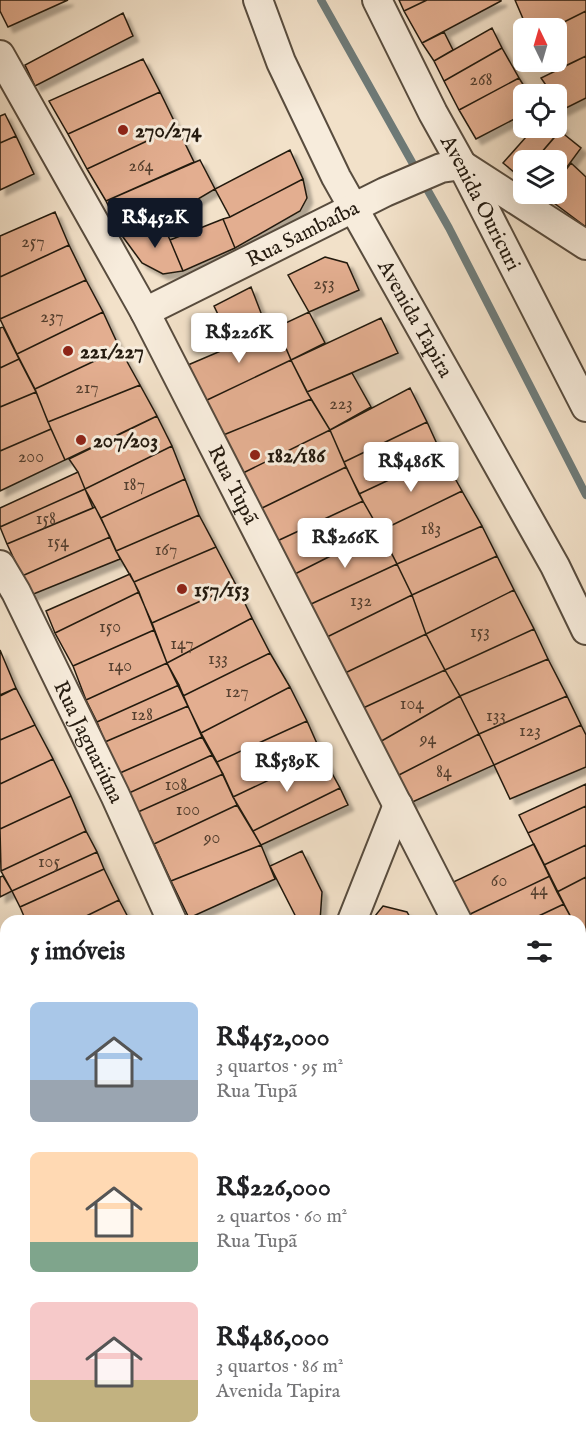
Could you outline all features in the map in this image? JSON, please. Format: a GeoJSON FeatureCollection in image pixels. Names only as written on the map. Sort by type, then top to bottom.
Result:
{"type":"FeatureCollection","features":[{"type":"Feature","properties":{"kind":"street","name":"Avenida Tapira"},"geometry":{"type":"LineString","coordinates":[[258,0],[281,62],[336,177],[555,567],[586,630]]}},
{"type":"Feature","properties":{"kind":"street","name":"Avenida Ouricuri"},"geometry":{"type":"LineString","coordinates":[[377,0],[433,113],[452,167],[586,407]]}},
{"type":"Feature","properties":{"kind":"street","name":"Rua Tupã"},"geometry":{"type":"LineString","coordinates":[[0,55],[145,312],[454,915]]}},
{"type":"Feature","properties":{"kind":"street","name":"Rua Sambaíba"},"geometry":{"type":"LineString","coordinates":[[145,312],[385,192],[452,167]]}},
{"type":"Feature","properties":{"kind":"street"},"geometry":{"type":"LineString","coordinates":[[452,167],[586,245]]}},
{"type":"Feature","properties":{"kind":"street","name":"Rua Jaguariúna"},"geometry":{"type":"LineString","coordinates":[[0,565],[16,592],[99,763],[169,915]]}},
{"type":"Feature","properties":{"kind":"street"},"geometry":{"type":"LineString","coordinates":[[353,915],[398,804]]}},
{"type":"Feature","properties":{"kind":"building"},"geometry":{"type":"Polygon","coordinates":[[[0,0],[68,0],[8,27],[0,11],[0,0]]]}},
{"type":"Feature","properties":{"kind":"building"},"geometry":{"type":"Polygon","coordinates":[[[399,0],[427,0],[404,11],[399,0]]]}},
{"type":"Feature","properties":{"kind":"building"},"geometry":{"type":"Polygon","coordinates":[[[427,0],[501,1],[422,43],[404,11],[427,0]]]}},
{"type":"Feature","properties":{"kind":"building"},"geometry":{"type":"Polygon","coordinates":[[[515,0],[586,0],[586,11],[567,20],[567,18],[523,18],[515,0]]]}},
{"type":"Feature","properties":{"kind":"building"},"geometry":{"type":"Polygon","coordinates":[[[586,11],[586,56],[567,65],[567,20],[586,11]]]}},
{"type":"Feature","properties":{"kind":"building"},"geometry":{"type":"Polygon","coordinates":[[[123,13],[133,36],[35,86],[25,65],[123,13]]]}},
{"type":"Feature","properties":{"kind":"building"},"geometry":{"type":"Polygon","coordinates":[[[492,28],[502,48],[444,81],[434,61],[492,28]]]}},
{"type":"Feature","properties":{"kind":"building"},"geometry":{"type":"Polygon","coordinates":[[[444,32],[453,50],[434,61],[422,43],[444,32]]]}},
{"type":"Feature","properties":{"kind":"building"},"geometry":{"type":"Polygon","coordinates":[[[502,48],[513,67],[513,72],[516,72],[519,78],[459,110],[444,81],[502,48]]]}},
{"type":"Feature","properties":{"kind":"building"},"geometry":{"type":"Polygon","coordinates":[[[586,56],[586,98],[567,108],[567,84],[545,84],[541,78],[553,72],[567,72],[567,65],[586,56]]]}},
{"type":"Feature","properties":{"kind":"building"},"geometry":{"type":"Polygon","coordinates":[[[143,59],[160,92],[68,134],[49,101],[143,59]]]}},
{"type":"Feature","properties":{"kind":"building"},"geometry":{"type":"Polygon","coordinates":[[[519,78],[523,84],[513,84],[513,120],[476,139],[459,110],[519,78]]]}},
{"type":"Feature","properties":{"kind":"building","name":"270/274"},"geometry":{"type":"Polygon","coordinates":[[[160,92],[177,127],[87,169],[68,134],[160,92]]]}},
{"type":"Feature","properties":{"kind":"building"},"geometry":{"type":"Polygon","coordinates":[[[5,114],[16,136],[0,143],[0,116],[5,114]]]}},
{"type":"Feature","properties":{"kind":"building"},"geometry":{"type":"Polygon","coordinates":[[[177,127],[194,162],[106,201],[87,169],[177,127]]]}},
{"type":"Feature","properties":{"kind":"building"},"geometry":{"type":"Polygon","coordinates":[[[16,136],[34,174],[0,190],[0,143],[16,136]]]}},
{"type":"Feature","properties":{"kind":"building"},"geometry":{"type":"Polygon","coordinates":[[[567,137],[581,148],[567,167],[567,150],[544,150],[554,138],[567,137]]]}},
{"type":"Feature","properties":{"kind":"building"},"geometry":{"type":"Polygon","coordinates":[[[525,138],[554,138],[543,150],[515,150],[525,138]]]}},
{"type":"Feature","properties":{"kind":"building"},"geometry":{"type":"Polygon","coordinates":[[[290,150],[303,179],[230,217],[215,189],[290,150]]]}},
{"type":"Feature","properties":{"kind":"building"},"geometry":{"type":"Polygon","coordinates":[[[513,152],[513,171],[503,163],[513,152]]]}},
{"type":"Feature","properties":{"kind":"building"},"geometry":{"type":"Polygon","coordinates":[[[200,160],[215,189],[161,221],[123,237],[106,201],[200,160]]]}},
{"type":"Feature","properties":{"kind":"building"},"geometry":{"type":"Polygon","coordinates":[[[571,163],[586,177],[586,227],[555,204],[567,204],[567,168],[571,163]]]}},
{"type":"Feature","properties":{"kind":"building"},"geometry":{"type":"Polygon","coordinates":[[[303,179],[307,198],[300,211],[235,248],[223,219],[303,179]]]}},
{"type":"Feature","properties":{"kind":"building"},"geometry":{"type":"Polygon","coordinates":[[[55,212],[69,245],[0,277],[0,236],[55,212]]]}},
{"type":"Feature","properties":{"kind":"building"},"geometry":{"type":"Polygon","coordinates":[[[223,219],[235,248],[183,271],[170,240],[223,219]]]}},
{"type":"Feature","properties":{"kind":"building"},"geometry":{"type":"Polygon","coordinates":[[[161,221],[183,271],[163,274],[142,263],[123,237],[161,221]]]}},
{"type":"Feature","properties":{"kind":"building"},"geometry":{"type":"Polygon","coordinates":[[[69,245],[86,280],[0,319],[0,277],[69,245]]]}},
{"type":"Feature","properties":{"kind":"building"},"geometry":{"type":"Polygon","coordinates":[[[325,257],[347,263],[359,290],[309,312],[288,275],[325,257]]]}},
{"type":"Feature","properties":{"kind":"building"},"geometry":{"type":"Polygon","coordinates":[[[86,280],[103,312],[17,354],[0,319],[86,280]]]}},
{"type":"Feature","properties":{"kind":"building"},"geometry":{"type":"Polygon","coordinates":[[[251,287],[268,331],[233,346],[214,306],[251,287]]]}},
{"type":"Feature","properties":{"kind":"building","name":"221/227"},"geometry":{"type":"Polygon","coordinates":[[[103,312],[120,349],[35,389],[17,354],[103,312]]]}},
{"type":"Feature","properties":{"kind":"building"},"geometry":{"type":"Polygon","coordinates":[[[309,312],[325,343],[291,360],[277,327],[309,312]]]}},
{"type":"Feature","properties":{"kind":"building"},"geometry":{"type":"Polygon","coordinates":[[[381,318],[398,353],[307,392],[291,360],[381,318]]]}},
{"type":"Feature","properties":{"kind":"building"},"geometry":{"type":"Polygon","coordinates":[[[3,327],[19,359],[0,368],[0,328],[3,327]]]}},
{"type":"Feature","properties":{"kind":"building"},"geometry":{"type":"Polygon","coordinates":[[[277,327],[291,360],[205,401],[188,365],[277,327]]]}},
{"type":"Feature","properties":{"kind":"building"},"geometry":{"type":"Polygon","coordinates":[[[120,349],[140,385],[48,422],[35,389],[120,349]]]}},
{"type":"Feature","properties":{"kind":"building"},"geometry":{"type":"Polygon","coordinates":[[[19,359],[36,392],[0,407],[0,368],[19,359]]]}},
{"type":"Feature","properties":{"kind":"building"},"geometry":{"type":"Polygon","coordinates":[[[291,360],[311,399],[221,436],[205,401],[291,360]]]}},
{"type":"Feature","properties":{"kind":"building"},"geometry":{"type":"Polygon","coordinates":[[[352,373],[371,407],[330,430],[307,392],[352,373]]]}},
{"type":"Feature","properties":{"kind":"building","name":"207/203"},"geometry":{"type":"Polygon","coordinates":[[[140,385],[157,416],[65,460],[48,422],[140,385]]]}},
{"type":"Feature","properties":{"kind":"building"},"geometry":{"type":"Polygon","coordinates":[[[410,388],[427,422],[344,462],[330,430],[410,388]]]}},
{"type":"Feature","properties":{"kind":"building"},"geometry":{"type":"Polygon","coordinates":[[[36,392],[51,429],[0,451],[0,407],[36,392]]]}},
{"type":"Feature","properties":{"kind":"building","name":"182/186"},"geometry":{"type":"Polygon","coordinates":[[[311,399],[330,430],[241,474],[221,436],[311,399]]]}},
{"type":"Feature","properties":{"kind":"building"},"geometry":{"type":"Polygon","coordinates":[[[157,416],[172,446],[85,489],[78,472],[69,459],[157,416]]]}},
{"type":"Feature","properties":{"kind":"building"},"geometry":{"type":"Polygon","coordinates":[[[427,422],[442,455],[359,494],[344,462],[427,422]]]}},
{"type":"Feature","properties":{"kind":"building"},"geometry":{"type":"Polygon","coordinates":[[[51,429],[65,460],[0,491],[0,451],[51,429]]]}},
{"type":"Feature","properties":{"kind":"building"},"geometry":{"type":"Polygon","coordinates":[[[330,430],[346,467],[258,510],[241,474],[330,430]]]}},
{"type":"Feature","properties":{"kind":"building"},"geometry":{"type":"Polygon","coordinates":[[[172,446],[185,479],[101,518],[85,489],[172,446]]]}},
{"type":"Feature","properties":{"kind":"building"},"geometry":{"type":"Polygon","coordinates":[[[442,455],[462,491],[380,531],[359,494],[442,455]]]}},
{"type":"Feature","properties":{"kind":"building"},"geometry":{"type":"Polygon","coordinates":[[[346,467],[363,501],[275,542],[258,510],[346,467]]]}},
{"type":"Feature","properties":{"kind":"building"},"geometry":{"type":"Polygon","coordinates":[[[78,472],[85,489],[0,527],[0,508],[78,472]]]}},
{"type":"Feature","properties":{"kind":"building"},"geometry":{"type":"Polygon","coordinates":[[[185,479],[199,515],[116,551],[101,518],[185,479]]]}},
{"type":"Feature","properties":{"kind":"building"},"geometry":{"type":"Polygon","coordinates":[[[85,489],[93,508],[7,544],[0,527],[85,489]]]}},
{"type":"Feature","properties":{"kind":"building"},"geometry":{"type":"Polygon","coordinates":[[[462,491],[482,526],[397,564],[380,531],[462,491]]]}},
{"type":"Feature","properties":{"kind":"building"},"geometry":{"type":"Polygon","coordinates":[[[363,501],[380,531],[291,576],[275,542],[363,501]]]}},
{"type":"Feature","properties":{"kind":"building"},"geometry":{"type":"Polygon","coordinates":[[[95,507],[110,537],[22,576],[7,544],[95,507]]]}},
{"type":"Feature","properties":{"kind":"building"},"geometry":{"type":"Polygon","coordinates":[[[199,515],[216,547],[134,582],[116,551],[199,515]]]}},
{"type":"Feature","properties":{"kind":"building"},"geometry":{"type":"Polygon","coordinates":[[[482,526],[497,556],[412,595],[397,564],[482,526]]]}},
{"type":"Feature","properties":{"kind":"building"},"geometry":{"type":"Polygon","coordinates":[[[380,531],[397,564],[309,605],[291,576],[380,531]]]}},
{"type":"Feature","properties":{"kind":"building"},"geometry":{"type":"Polygon","coordinates":[[[110,537],[120,559],[31,595],[22,576],[110,537]]]}},
{"type":"Feature","properties":{"kind":"building","name":"157/153"},"geometry":{"type":"Polygon","coordinates":[[[216,547],[236,585],[152,623],[134,582],[216,547]]]}},
{"type":"Feature","properties":{"kind":"building"},"geometry":{"type":"Polygon","coordinates":[[[497,556],[514,590],[426,634],[412,595],[497,556]]]}},
{"type":"Feature","properties":{"kind":"building"},"geometry":{"type":"Polygon","coordinates":[[[397,564],[412,595],[325,638],[309,605],[397,564]]]}},
{"type":"Feature","properties":{"kind":"building"},"geometry":{"type":"Polygon","coordinates":[[[130,574],[139,592],[55,633],[46,611],[130,574]]]}},
{"type":"Feature","properties":{"kind":"building"},"geometry":{"type":"Polygon","coordinates":[[[236,585],[252,618],[167,663],[152,623],[236,585]]]}},
{"type":"Feature","properties":{"kind":"building"},"geometry":{"type":"Polygon","coordinates":[[[514,590],[534,629],[445,670],[426,634],[514,590]]]}},
{"type":"Feature","properties":{"kind":"building"},"geometry":{"type":"Polygon","coordinates":[[[139,592],[154,630],[73,666],[55,633],[139,592]]]}},
{"type":"Feature","properties":{"kind":"building"},"geometry":{"type":"Polygon","coordinates":[[[412,595],[426,634],[343,674],[325,638],[412,595]]]}},
{"type":"Feature","properties":{"kind":"building"},"geometry":{"type":"Polygon","coordinates":[[[252,618],[270,653],[183,696],[167,663],[252,618]]]}},
{"type":"Feature","properties":{"kind":"building"},"geometry":{"type":"Polygon","coordinates":[[[534,629],[548,659],[460,696],[445,670],[534,629]]]}},
{"type":"Feature","properties":{"kind":"building"},"geometry":{"type":"Polygon","coordinates":[[[154,630],[167,663],[86,700],[73,666],[154,630]]]}},
{"type":"Feature","properties":{"kind":"building"},"geometry":{"type":"Polygon","coordinates":[[[426,634],[445,670],[361,709],[343,674],[426,634]]]}},
{"type":"Feature","properties":{"kind":"building"},"geometry":{"type":"Polygon","coordinates":[[[0,650],[16,688],[0,695],[0,650]]]}},
{"type":"Feature","properties":{"kind":"building"},"geometry":{"type":"Polygon","coordinates":[[[270,653],[290,687],[201,733],[183,696],[270,653]]]}},
{"type":"Feature","properties":{"kind":"building"},"geometry":{"type":"Polygon","coordinates":[[[548,659],[567,696],[479,734],[460,696],[548,659]]]}},
{"type":"Feature","properties":{"kind":"building"},"geometry":{"type":"Polygon","coordinates":[[[167,663],[179,685],[97,722],[86,700],[167,663]]]}},
{"type":"Feature","properties":{"kind":"building"},"geometry":{"type":"Polygon","coordinates":[[[445,670],[460,696],[378,743],[361,709],[445,670]]]}},
{"type":"Feature","properties":{"kind":"building"},"geometry":{"type":"Polygon","coordinates":[[[179,685],[188,706],[105,742],[97,722],[179,685]]]}},
{"type":"Feature","properties":{"kind":"building"},"geometry":{"type":"Polygon","coordinates":[[[290,687],[307,721],[217,762],[201,733],[290,687]]]}},
{"type":"Feature","properties":{"kind":"building"},"geometry":{"type":"Polygon","coordinates":[[[16,688],[35,725],[0,740],[0,696],[16,688]]]}},
{"type":"Feature","properties":{"kind":"building"},"geometry":{"type":"Polygon","coordinates":[[[460,696],[479,734],[395,777],[378,743],[460,696]]]}},
{"type":"Feature","properties":{"kind":"building"},"geometry":{"type":"Polygon","coordinates":[[[567,696],[581,725],[494,765],[479,734],[567,696]]]}},
{"type":"Feature","properties":{"kind":"building"},"geometry":{"type":"Polygon","coordinates":[[[188,706],[202,737],[120,773],[105,742],[188,706]]]}},
{"type":"Feature","properties":{"kind":"building"},"geometry":{"type":"Polygon","coordinates":[[[307,721],[322,755],[233,797],[217,762],[307,721]]]}},
{"type":"Feature","properties":{"kind":"building"},"geometry":{"type":"Polygon","coordinates":[[[35,725],[53,759],[0,784],[0,740],[35,725]]]}},
{"type":"Feature","properties":{"kind":"building"},"geometry":{"type":"Polygon","coordinates":[[[581,725],[586,735],[586,767],[510,799],[494,765],[581,725]]]}},
{"type":"Feature","properties":{"kind":"building"},"geometry":{"type":"Polygon","coordinates":[[[479,734],[494,765],[408,804],[395,777],[479,734]]]}},
{"type":"Feature","properties":{"kind":"building"},"geometry":{"type":"Polygon","coordinates":[[[202,737],[212,755],[129,793],[120,773],[202,737]]]}},
{"type":"Feature","properties":{"kind":"building"},"geometry":{"type":"Polygon","coordinates":[[[212,755],[223,774],[138,812],[129,793],[212,755]]]}},
{"type":"Feature","properties":{"kind":"building"},"geometry":{"type":"Polygon","coordinates":[[[322,755],[340,788],[253,831],[233,797],[322,755]]]}},
{"type":"Feature","properties":{"kind":"building"},"geometry":{"type":"Polygon","coordinates":[[[53,759],[71,796],[0,829],[0,784],[53,759]]]}},
{"type":"Feature","properties":{"kind":"building"},"geometry":{"type":"Polygon","coordinates":[[[223,774],[237,805],[154,844],[138,812],[223,774]]]}},
{"type":"Feature","properties":{"kind":"building"},"geometry":{"type":"Polygon","coordinates":[[[586,784],[586,806],[528,833],[519,815],[586,784]]]}},
{"type":"Feature","properties":{"kind":"building"},"geometry":{"type":"Polygon","coordinates":[[[340,788],[348,805],[261,845],[253,831],[340,788]]]}},
{"type":"Feature","properties":{"kind":"building"},"geometry":{"type":"Polygon","coordinates":[[[71,796],[86,831],[1,871],[0,829],[71,796]]]}},
{"type":"Feature","properties":{"kind":"building"},"geometry":{"type":"Polygon","coordinates":[[[237,805],[261,845],[171,881],[154,844],[237,805]]]}},
{"type":"Feature","properties":{"kind":"building"},"geometry":{"type":"Polygon","coordinates":[[[586,806],[586,845],[544,865],[528,833],[586,806]]]}},
{"type":"Feature","properties":{"kind":"building"},"geometry":{"type":"Polygon","coordinates":[[[86,831],[97,852],[12,891],[1,871],[86,831]]]}},
{"type":"Feature","properties":{"kind":"building"},"geometry":{"type":"Polygon","coordinates":[[[534,844],[550,876],[468,915],[463,915],[449,884],[534,844]]]}},
{"type":"Feature","properties":{"kind":"building"},"geometry":{"type":"Polygon","coordinates":[[[261,845],[275,879],[196,915],[188,915],[171,881],[261,845]]]}},
{"type":"Feature","properties":{"kind":"building"},"geometry":{"type":"Polygon","coordinates":[[[586,845],[586,877],[557,892],[544,865],[586,845]]]}},
{"type":"Feature","properties":{"kind":"building"},"geometry":{"type":"Polygon","coordinates":[[[302,851],[322,892],[320,915],[295,915],[270,866],[302,851]]]}},
{"type":"Feature","properties":{"kind":"building"},"geometry":{"type":"Polygon","coordinates":[[[97,852],[104,869],[20,907],[12,891],[97,852]]]}},
{"type":"Feature","properties":{"kind":"building"},"geometry":{"type":"Polygon","coordinates":[[[104,869],[119,900],[88,915],[23,915],[20,907],[104,869]]]}},
{"type":"Feature","properties":{"kind":"building"},"geometry":{"type":"Polygon","coordinates":[[[3,876],[12,891],[0,897],[0,877],[3,876]]]}},
{"type":"Feature","properties":{"kind":"building"},"geometry":{"type":"Polygon","coordinates":[[[550,876],[564,904],[541,915],[468,915],[550,876]]]}},
{"type":"Feature","properties":{"kind":"building"},"geometry":{"type":"Polygon","coordinates":[[[586,877],[586,915],[570,915],[557,892],[586,877]]]}},
{"type":"Feature","properties":{"kind":"building"},"geometry":{"type":"Polygon","coordinates":[[[119,900],[127,915],[88,915],[119,900]]]}},
{"type":"Feature","properties":{"kind":"building"},"geometry":{"type":"Polygon","coordinates":[[[564,904],[570,915],[541,915],[564,904]]]}},
{"type":"Feature","properties":{"kind":"building"},"geometry":{"type":"Polygon","coordinates":[[[383,906],[407,912],[409,915],[376,915],[383,906]]]}},
{"type":"Feature","properties":{"kind":"waterway"},"geometry":{"type":"LineString","coordinates":[[321,0],[417,171]]}},
{"type":"Feature","properties":{"kind":"waterway"},"geometry":{"type":"LineString","coordinates":[[423,182],[449,228],[586,495]]}},
{"type":"Feature","properties":{"kind":"place","name":"270/274"},"geometry":{"type":"Point","coordinates":[123,130]}},
{"type":"Feature","properties":{"kind":"place","name":"221/227"},"geometry":{"type":"Point","coordinates":[68,351]}},
{"type":"Feature","properties":{"kind":"place","name":"207/203"},"geometry":{"type":"Point","coordinates":[81,440]}},
{"type":"Feature","properties":{"kind":"place","name":"182/186"},"geometry":{"type":"Point","coordinates":[255,455]}},
{"type":"Feature","properties":{"kind":"place","name":"157/153"},"geometry":{"type":"Point","coordinates":[182,589]}}]}
